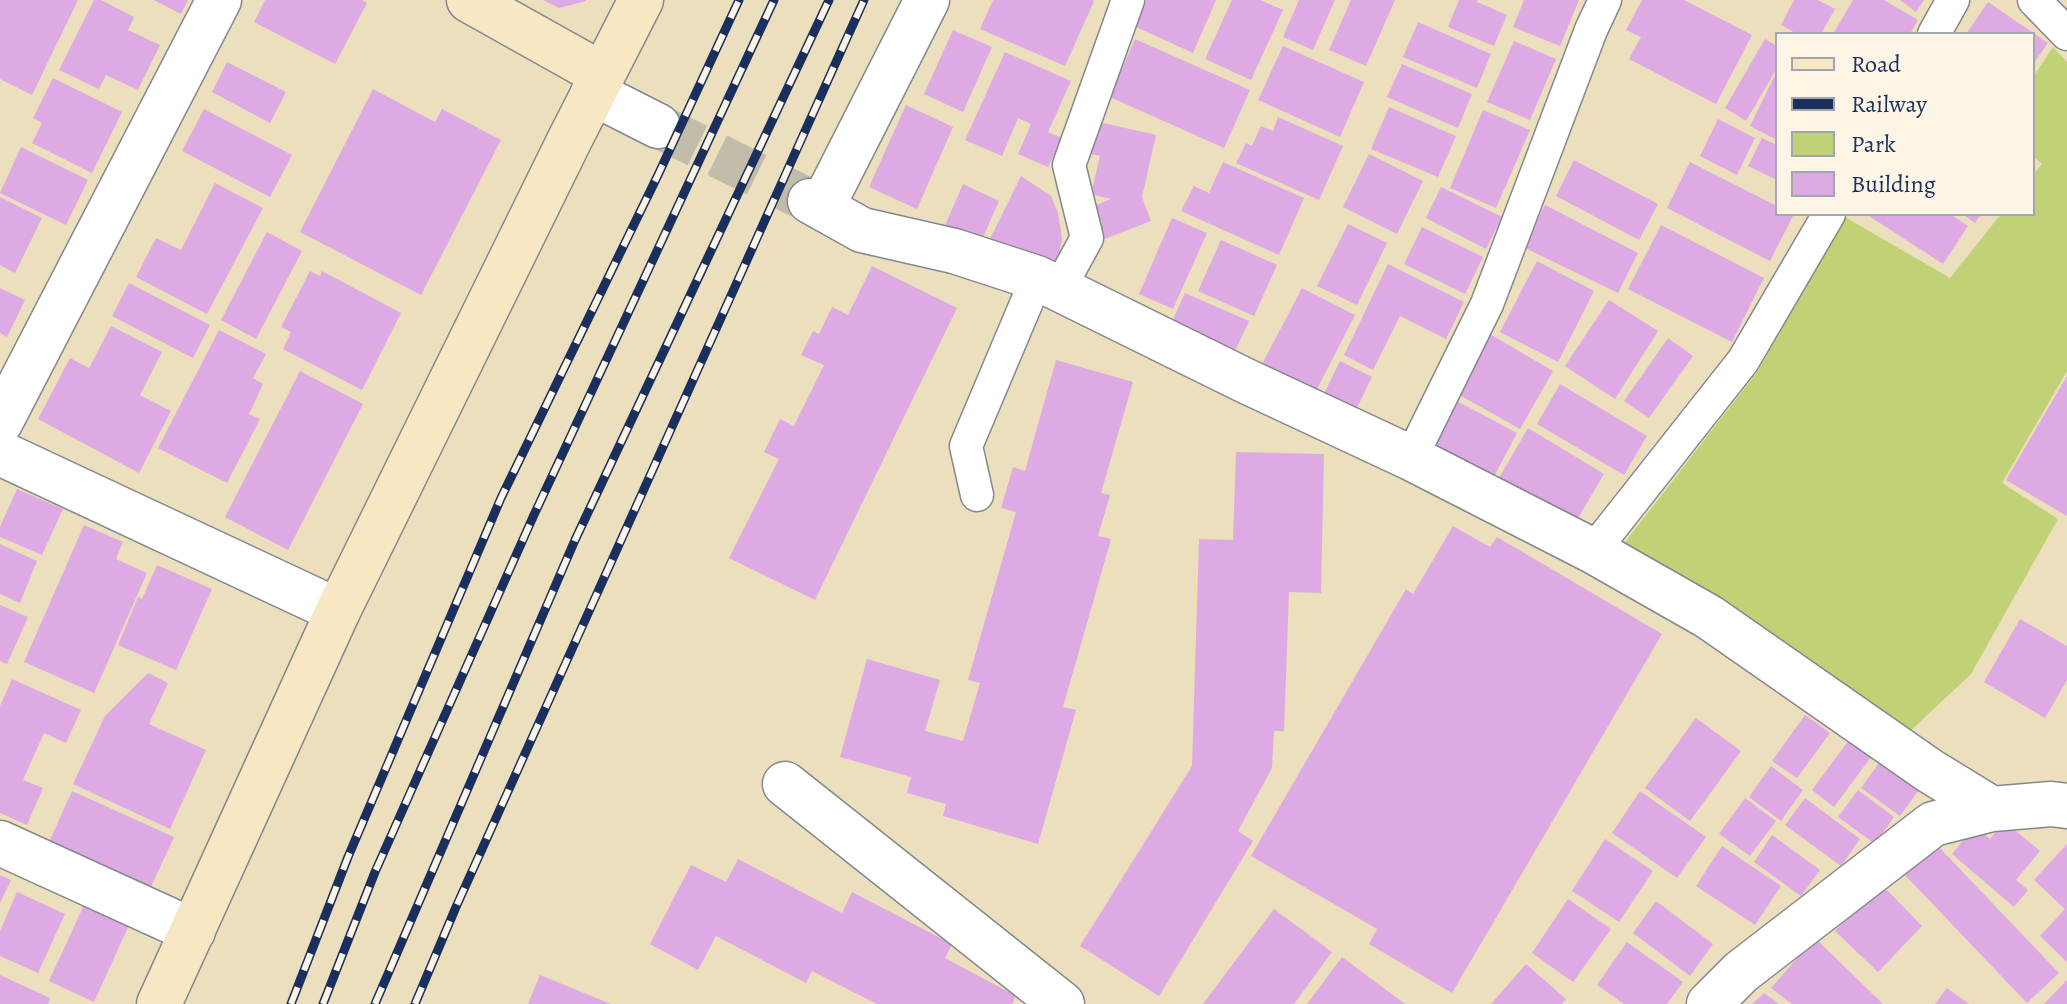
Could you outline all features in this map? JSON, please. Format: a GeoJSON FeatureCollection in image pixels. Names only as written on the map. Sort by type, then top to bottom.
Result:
{"type":"FeatureCollection","features":[{"type":"Feature","properties":{"kind":"street"},"geometry":{"type":"LineString","coordinates":[[0,423],[219,0]]}},
{"type":"Feature","properties":{"kind":"street"},"geometry":{"type":"LineString","coordinates":[[469,0],[658,126]]}},
{"type":"Feature","properties":{"kind":"street"},"geometry":{"type":"LineString","coordinates":[[159,1004],[338,611],[641,0]]}},
{"type":"Feature","properties":{"kind":"street"},"geometry":{"type":"LineString","coordinates":[[927,0],[816,204],[862,230],[954,251],[1048,283],[1411,458],[1593,551],[1709,617],[1930,771],[1992,809]]}},
{"type":"Feature","properties":{"kind":"street"},"geometry":{"type":"LineString","coordinates":[[0,453],[338,611]]}},
{"type":"Feature","properties":{"kind":"street"},"geometry":{"type":"LineString","coordinates":[[785,784],[1062,1004]]}},
{"type":"Feature","properties":{"kind":"street"},"geometry":{"type":"LineString","coordinates":[[1709,1004],[1741,972],[1933,824],[1992,809],[2051,804],[2067,806]]}},
{"type":"Feature","properties":{"kind":"street"},"geometry":{"type":"LineString","coordinates":[[0,843],[193,931]]}},
{"type":"Feature","properties":{"kind":"lane"},"geometry":{"type":"LineString","coordinates":[[977,495],[966,446],[1048,283],[1087,238],[1069,165],[1128,0]]}},
{"type":"Feature","properties":{"kind":"lane"},"geometry":{"type":"LineString","coordinates":[[1411,458],[1487,304],[1605,0]]}},
{"type":"Feature","properties":{"kind":"lane"},"geometry":{"type":"LineString","coordinates":[[1935,32],[1953,0]]}},
{"type":"Feature","properties":{"kind":"lane"},"geometry":{"type":"LineString","coordinates":[[2034,0],[2067,34]]}},
{"type":"Feature","properties":{"kind":"lane"},"geometry":{"type":"LineString","coordinates":[[1593,551],[1743,361],[1828,216]]}},
{"type":"Feature","properties":{"kind":"green space"},"geometry":{"type":"Polygon","coordinates":[[[2053,47],[2067,62],[2067,371],[2002,483],[2058,519],[1971,674],[1907,734],[1622,546],[1758,371],[1845,217],[1950,278],[1999,216],[2035,216],[2035,173],[2042,164],[2035,158],[2035,74],[2053,47]]]}},
{"type":"Feature","properties":{"kind":"building"},"geometry":{"type":"Polygon","coordinates":[[[0,0],[78,0],[32,95],[0,79],[0,0]]]}},
{"type":"Feature","properties":{"kind":"building"},"geometry":{"type":"Polygon","coordinates":[[[94,0],[101,0],[134,17],[128,30],[160,45],[138,90],[106,75],[99,89],[59,70],[94,0]]]}},
{"type":"Feature","properties":{"kind":"building"},"geometry":{"type":"Polygon","coordinates":[[[154,0],[188,0],[181,14],[154,0]]]}},
{"type":"Feature","properties":{"kind":"building"},"geometry":{"type":"Polygon","coordinates":[[[265,0],[362,0],[367,3],[335,64],[254,22],[265,0]]]}},
{"type":"Feature","properties":{"kind":"building"},"geometry":{"type":"Polygon","coordinates":[[[543,0],[586,0],[586,1],[559,8],[543,0]]]}},
{"type":"Feature","properties":{"kind":"building"},"geometry":{"type":"Polygon","coordinates":[[[993,0],[1094,1],[1065,66],[980,29],[993,0]]]}},
{"type":"Feature","properties":{"kind":"building"},"geometry":{"type":"Polygon","coordinates":[[[1146,0],[1216,0],[1193,53],[1134,26],[1146,0]]]}},
{"type":"Feature","properties":{"kind":"building"},"geometry":{"type":"Polygon","coordinates":[[[1232,0],[1260,0],[1283,10],[1251,80],[1205,59],[1232,0]]]}},
{"type":"Feature","properties":{"kind":"building"},"geometry":{"type":"Polygon","coordinates":[[[1299,0],[1335,0],[1313,50],[1283,37],[1299,0]]]}},
{"type":"Feature","properties":{"kind":"building"},"geometry":{"type":"Polygon","coordinates":[[[1351,0],[1395,0],[1366,66],[1329,50],[1351,0]]]}},
{"type":"Feature","properties":{"kind":"building"},"geometry":{"type":"Polygon","coordinates":[[[1459,0],[1478,0],[1507,15],[1494,46],[1448,27],[1459,0]]]}},
{"type":"Feature","properties":{"kind":"building"},"geometry":{"type":"Polygon","coordinates":[[[1524,0],[1579,0],[1560,46],[1513,27],[1524,0]]]}},
{"type":"Feature","properties":{"kind":"building"},"geometry":{"type":"Polygon","coordinates":[[[1642,0],[1684,0],[1752,35],[1716,104],[1629,59],[1641,37],[1626,30],[1642,0]]]}},
{"type":"Feature","properties":{"kind":"building"},"geometry":{"type":"Polygon","coordinates":[[[1794,0],[1818,0],[1835,9],[1822,32],[1793,32],[1781,25],[1794,0]]]}},
{"type":"Feature","properties":{"kind":"building"},"geometry":{"type":"Polygon","coordinates":[[[1853,0],[1884,0],[1918,20],[1911,32],[1834,32],[1853,0]]]}},
{"type":"Feature","properties":{"kind":"building"},"geometry":{"type":"Polygon","coordinates":[[[1900,0],[1924,0],[1916,12],[1900,0]]]}},
{"type":"Feature","properties":{"kind":"building"},"geometry":{"type":"Polygon","coordinates":[[[1988,2],[2032,32],[1967,32],[1988,2]]]}},
{"type":"Feature","properties":{"kind":"building"},"geometry":{"type":"Polygon","coordinates":[[[1418,22],[1491,54],[1477,88],[1403,57],[1418,22]]]}},
{"type":"Feature","properties":{"kind":"building"},"geometry":{"type":"Polygon","coordinates":[[[953,30],[992,47],[963,112],[924,94],[953,30]]]}},
{"type":"Feature","properties":{"kind":"building"},"geometry":{"type":"Polygon","coordinates":[[[2035,34],[2048,43],[2035,61],[2035,34]]]}},
{"type":"Feature","properties":{"kind":"building"},"geometry":{"type":"Polygon","coordinates":[[[1135,39],[1250,90],[1224,148],[1110,97],[1135,39]]]}},
{"type":"Feature","properties":{"kind":"building"},"geometry":{"type":"Polygon","coordinates":[[[1765,39],[1775,45],[1775,71],[1746,121],[1725,108],[1765,39]]]}},
{"type":"Feature","properties":{"kind":"building"},"geometry":{"type":"Polygon","coordinates":[[[1514,41],[1556,59],[1530,120],[1487,102],[1514,41]]]}},
{"type":"Feature","properties":{"kind":"building"},"geometry":{"type":"Polygon","coordinates":[[[1283,46],[1364,82],[1340,137],[1258,100],[1283,46]]]}},
{"type":"Feature","properties":{"kind":"building"},"geometry":{"type":"Polygon","coordinates":[[[1005,52],[1071,81],[1048,132],[1062,138],[1048,167],[1018,154],[1031,124],[1018,118],[1002,156],[965,140],[1005,52]]]}},
{"type":"Feature","properties":{"kind":"building"},"geometry":{"type":"Polygon","coordinates":[[[227,62],[286,92],[270,123],[212,92],[227,62]]]}},
{"type":"Feature","properties":{"kind":"building"},"geometry":{"type":"Polygon","coordinates":[[[1402,64],[1472,94],[1458,128],[1387,97],[1402,64]]]}},
{"type":"Feature","properties":{"kind":"building"},"geometry":{"type":"Polygon","coordinates":[[[1775,75],[1775,139],[1750,126],[1775,75]]]}},
{"type":"Feature","properties":{"kind":"building"},"geometry":{"type":"Polygon","coordinates":[[[53,78],[122,112],[92,173],[32,143],[42,123],[33,118],[53,78]]]}},
{"type":"Feature","properties":{"kind":"building"},"geometry":{"type":"Polygon","coordinates":[[[373,89],[435,122],[442,109],[501,140],[421,295],[300,232],[373,89]]]}},
{"type":"Feature","properties":{"kind":"building"},"geometry":{"type":"Polygon","coordinates":[[[906,105],[953,127],[917,209],[869,187],[906,105]]]}},
{"type":"Feature","properties":{"kind":"building"},"geometry":{"type":"Polygon","coordinates":[[[1389,107],[1456,136],[1438,177],[1371,149],[1389,107]]]}},
{"type":"Feature","properties":{"kind":"building"},"geometry":{"type":"Polygon","coordinates":[[[204,109],[292,155],[270,197],[182,151],[204,109]]]}},
{"type":"Feature","properties":{"kind":"building"},"geometry":{"type":"Polygon","coordinates":[[[1483,110],[1530,130],[1496,208],[1450,188],[1483,110]]]}},
{"type":"Feature","properties":{"kind":"building"},"geometry":{"type":"Polygon","coordinates":[[[1278,117],[1343,146],[1319,200],[1236,163],[1246,143],[1252,146],[1261,126],[1273,131],[1278,117]]]}},
{"type":"Feature","properties":{"kind":"building"},"geometry":{"type":"Polygon","coordinates":[[[1718,119],[1755,138],[1737,175],[1700,156],[1718,119]]]}},
{"type":"Feature","properties":{"kind":"building"},"geometry":{"type":"Polygon","coordinates":[[[1095,121],[1156,135],[1142,197],[1151,221],[1102,240],[1089,208],[1111,199],[1091,194],[1100,156],[1087,153],[1095,121]]]}},
{"type":"Feature","properties":{"kind":"building"},"geometry":{"type":"Polygon","coordinates":[[[1762,138],[1775,144],[1775,179],[1748,166],[1762,138]]]}},
{"type":"Feature","properties":{"kind":"building"},"geometry":{"type":"Polygon","coordinates":[[[21,147],[88,180],[66,225],[0,193],[21,147]]]}},
{"type":"Feature","properties":{"kind":"building"},"geometry":{"type":"Polygon","coordinates":[[[1369,154],[1423,181],[1397,234],[1343,207],[1369,154]]]}},
{"type":"Feature","properties":{"kind":"building"},"geometry":{"type":"Polygon","coordinates":[[[1574,160],[1658,204],[1639,240],[1556,196],[1574,160]]]}},
{"type":"Feature","properties":{"kind":"building"},"geometry":{"type":"Polygon","coordinates":[[[1223,162],[1304,198],[1279,255],[1181,211],[1194,186],[1209,193],[1223,162]]]}},
{"type":"Feature","properties":{"kind":"building"},"geometry":{"type":"Polygon","coordinates":[[[1690,162],[1775,205],[1775,216],[1793,216],[1770,261],[1667,208],[1690,162]]]}},
{"type":"Feature","properties":{"kind":"building"},"geometry":{"type":"Polygon","coordinates":[[[1021,176],[1051,196],[1058,213],[1062,238],[1058,261],[1041,255],[1034,266],[987,245],[1021,176]]]}},
{"type":"Feature","properties":{"kind":"building"},"geometry":{"type":"Polygon","coordinates":[[[215,183],[263,208],[207,314],[136,277],[156,238],[181,250],[215,183]]]}},
{"type":"Feature","properties":{"kind":"building"},"geometry":{"type":"Polygon","coordinates":[[[963,184],[999,201],[980,244],[944,228],[963,184]]]}},
{"type":"Feature","properties":{"kind":"building"},"geometry":{"type":"Polygon","coordinates":[[[1441,187],[1502,217],[1486,249],[1426,218],[1441,187]]]}},
{"type":"Feature","properties":{"kind":"building"},"geometry":{"type":"Polygon","coordinates":[[[0,197],[42,218],[15,273],[0,265],[0,197]]]}},
{"type":"Feature","properties":{"kind":"building"},"geometry":{"type":"Polygon","coordinates":[[[1545,205],[1638,253],[1618,293],[1523,247],[1545,205]]]}},
{"type":"Feature","properties":{"kind":"building"},"geometry":{"type":"Polygon","coordinates":[[[1869,216],[1953,216],[1968,226],[1943,264],[1869,216]]]}},
{"type":"Feature","properties":{"kind":"building"},"geometry":{"type":"Polygon","coordinates":[[[1965,216],[1980,216],[1975,223],[1965,216]]]}},
{"type":"Feature","properties":{"kind":"building"},"geometry":{"type":"Polygon","coordinates":[[[1172,218],[1207,233],[1173,309],[1139,294],[1172,218]]]}},
{"type":"Feature","properties":{"kind":"building"},"geometry":{"type":"Polygon","coordinates":[[[1348,224],[1387,243],[1357,305],[1317,286],[1348,224]]]}},
{"type":"Feature","properties":{"kind":"building"},"geometry":{"type":"Polygon","coordinates":[[[1661,225],[1764,278],[1732,342],[1628,289],[1661,225]]]}},
{"type":"Feature","properties":{"kind":"building"},"geometry":{"type":"Polygon","coordinates":[[[1422,227],[1483,257],[1465,294],[1404,264],[1422,227]]]}},
{"type":"Feature","properties":{"kind":"building"},"geometry":{"type":"Polygon","coordinates":[[[267,232],[302,251],[256,339],[221,320],[267,232]]]}},
{"type":"Feature","properties":{"kind":"building"},"geometry":{"type":"Polygon","coordinates":[[[1221,240],[1277,265],[1254,316],[1198,291],[1221,240]]]}},
{"type":"Feature","properties":{"kind":"building"},"geometry":{"type":"Polygon","coordinates":[[[1537,261],[1594,291],[1558,362],[1500,332],[1537,261]]]}},
{"type":"Feature","properties":{"kind":"building"},"geometry":{"type":"Polygon","coordinates":[[[1388,264],[1464,302],[1446,339],[1400,316],[1373,370],[1344,355],[1388,264]]]}},
{"type":"Feature","properties":{"kind":"building"},"geometry":{"type":"Polygon","coordinates":[[[872,266],[957,308],[815,600],[729,558],[779,459],[764,452],[780,419],[794,426],[824,365],[801,355],[813,331],[819,334],[832,307],[848,315],[872,266]]]}},
{"type":"Feature","properties":{"kind":"building"},"geometry":{"type":"Polygon","coordinates":[[[310,271],[320,276],[322,271],[401,313],[362,390],[283,349],[291,332],[281,327],[310,271]]]}},
{"type":"Feature","properties":{"kind":"building"},"geometry":{"type":"Polygon","coordinates":[[[129,283],[210,325],[193,358],[112,316],[129,283]]]}},
{"type":"Feature","properties":{"kind":"building"},"geometry":{"type":"Polygon","coordinates":[[[0,288],[25,300],[7,337],[0,333],[0,288]]]}},
{"type":"Feature","properties":{"kind":"building"},"geometry":{"type":"Polygon","coordinates":[[[1302,288],[1355,315],[1314,395],[1260,368],[1302,288]]]}},
{"type":"Feature","properties":{"kind":"building"},"geometry":{"type":"Polygon","coordinates":[[[1185,293],[1249,321],[1230,362],[1167,333],[1185,293]]]}},
{"type":"Feature","properties":{"kind":"building"},"geometry":{"type":"Polygon","coordinates":[[[1609,300],[1658,331],[1615,399],[1565,366],[1609,300]]]}},
{"type":"Feature","properties":{"kind":"building"},"geometry":{"type":"Polygon","coordinates":[[[111,326],[162,352],[140,395],[171,411],[139,473],[38,419],[70,358],[89,368],[111,326]]]}},
{"type":"Feature","properties":{"kind":"building"},"geometry":{"type":"Polygon","coordinates":[[[219,330],[266,354],[253,378],[263,384],[249,414],[260,419],[227,483],[158,448],[219,330]]]}},
{"type":"Feature","properties":{"kind":"building"},"geometry":{"type":"Polygon","coordinates":[[[1483,330],[1553,371],[1520,429],[1449,389],[1483,330]]]}},
{"type":"Feature","properties":{"kind":"building"},"geometry":{"type":"Polygon","coordinates":[[[1668,338],[1693,356],[1649,418],[1624,401],[1668,338]]]}},
{"type":"Feature","properties":{"kind":"building"},"geometry":{"type":"Polygon","coordinates":[[[1056,360],[1133,382],[1101,493],[1110,495],[1098,536],[1111,539],[1063,707],[1076,710],[1038,844],[943,816],[946,804],[907,793],[911,777],[840,757],[867,659],[940,680],[925,731],[963,741],[980,683],[968,680],[1016,512],[1001,508],[1013,467],[1025,471],[1056,360]]]}},
{"type":"Feature","properties":{"kind":"building"},"geometry":{"type":"Polygon","coordinates":[[[1340,361],[1372,377],[1353,416],[1321,400],[1340,361]]]}},
{"type":"Feature","properties":{"kind":"building"},"geometry":{"type":"Polygon","coordinates":[[[300,371],[363,404],[288,550],[225,517],[300,371]]]}},
{"type":"Feature","properties":{"kind":"building"},"geometry":{"type":"Polygon","coordinates":[[[2067,376],[2067,516],[2006,480],[2067,376]]]}},
{"type":"Feature","properties":{"kind":"building"},"geometry":{"type":"Polygon","coordinates":[[[1560,384],[1647,436],[1624,475],[1537,424],[1560,384]]]}},
{"type":"Feature","properties":{"kind":"building"},"geometry":{"type":"Polygon","coordinates":[[[1455,400],[1517,433],[1490,484],[1428,451],[1455,400]]]}},
{"type":"Feature","properties":{"kind":"building"},"geometry":{"type":"Polygon","coordinates":[[[1528,428],[1604,474],[1575,523],[1499,478],[1528,428]]]}},
{"type":"Feature","properties":{"kind":"building"},"geometry":{"type":"Polygon","coordinates":[[[1236,452],[1324,454],[1321,593],[1289,592],[1284,731],[1274,731],[1272,768],[1238,831],[1253,841],[1159,996],[1080,946],[1192,766],[1199,539],[1233,540],[1236,452]]]}},
{"type":"Feature","properties":{"kind":"building"},"geometry":{"type":"Polygon","coordinates":[[[17,489],[63,509],[42,555],[0,537],[0,527],[17,489]]]}},
{"type":"Feature","properties":{"kind":"building"},"geometry":{"type":"Polygon","coordinates":[[[84,525],[123,542],[116,559],[147,573],[94,693],[24,662],[84,525]]]}},
{"type":"Feature","properties":{"kind":"building"},"geometry":{"type":"Polygon","coordinates":[[[1453,526],[1490,547],[1497,537],[1662,634],[1452,993],[1369,944],[1377,929],[1251,856],[1406,589],[1413,594],[1453,526]]]}},
{"type":"Feature","properties":{"kind":"building"},"geometry":{"type":"Polygon","coordinates":[[[0,544],[37,561],[20,603],[0,594],[0,544]]]}},
{"type":"Feature","properties":{"kind":"building"},"geometry":{"type":"Polygon","coordinates":[[[157,565],[212,589],[176,670],[118,645],[138,597],[142,599],[157,565]]]}},
{"type":"Feature","properties":{"kind":"building"},"geometry":{"type":"Polygon","coordinates":[[[0,605],[28,617],[7,664],[0,661],[0,605]]]}},
{"type":"Feature","properties":{"kind":"building"},"geometry":{"type":"Polygon","coordinates":[[[2020,619],[2067,646],[2067,680],[2045,718],[1984,682],[2020,619]]]}},
{"type":"Feature","properties":{"kind":"building"},"geometry":{"type":"Polygon","coordinates":[[[148,673],[168,683],[149,724],[206,750],[170,829],[73,784],[105,716],[148,673]]]}},
{"type":"Feature","properties":{"kind":"building"},"geometry":{"type":"Polygon","coordinates":[[[12,679],[81,710],[66,743],[44,733],[23,780],[43,788],[27,825],[0,813],[0,706],[12,679]]]}},
{"type":"Feature","properties":{"kind":"building"},"geometry":{"type":"Polygon","coordinates":[[[1805,715],[1830,733],[1797,778],[1772,761],[1805,715]]]}},
{"type":"Feature","properties":{"kind":"building"},"geometry":{"type":"Polygon","coordinates":[[[1696,718],[1741,751],[1690,821],[1645,788],[1696,718]]]}},
{"type":"Feature","properties":{"kind":"building"},"geometry":{"type":"Polygon","coordinates":[[[1849,740],[1871,757],[1834,807],[1812,790],[1849,740]]]}},
{"type":"Feature","properties":{"kind":"building"},"geometry":{"type":"Polygon","coordinates":[[[1879,763],[1918,791],[1900,816],[1861,788],[1879,763]]]}},
{"type":"Feature","properties":{"kind":"building"},"geometry":{"type":"Polygon","coordinates":[[[1771,766],[1803,790],[1781,821],[1749,797],[1771,766]]]}},
{"type":"Feature","properties":{"kind":"building"},"geometry":{"type":"Polygon","coordinates":[[[1858,790],[1894,817],[1875,844],[1838,817],[1858,790]]]}},
{"type":"Feature","properties":{"kind":"building"},"geometry":{"type":"Polygon","coordinates":[[[72,791],[174,837],[150,889],[49,842],[72,791]]]}},
{"type":"Feature","properties":{"kind":"building"},"geometry":{"type":"Polygon","coordinates":[[[1640,791],[1706,837],[1677,878],[1612,833],[1640,791]]]}},
{"type":"Feature","properties":{"kind":"building"},"geometry":{"type":"Polygon","coordinates":[[[1745,798],[1776,821],[1750,856],[1719,834],[1745,798]]]}},
{"type":"Feature","properties":{"kind":"building"},"geometry":{"type":"Polygon","coordinates":[[[1805,798],[1860,839],[1841,866],[1785,825],[1805,798]]]}},
{"type":"Feature","properties":{"kind":"building"},"geometry":{"type":"Polygon","coordinates":[[[2004,821],[2040,851],[2016,880],[2028,890],[2014,907],[1952,854],[1975,826],[1990,839],[2004,821]]]}},
{"type":"Feature","properties":{"kind":"building"},"geometry":{"type":"Polygon","coordinates":[[[1772,835],[1820,870],[1801,896],[1754,862],[1772,835]]]}},
{"type":"Feature","properties":{"kind":"building"},"geometry":{"type":"Polygon","coordinates":[[[1605,839],[1653,871],[1619,922],[1572,891],[1605,839]]]}},
{"type":"Feature","properties":{"kind":"building"},"geometry":{"type":"Polygon","coordinates":[[[2067,844],[2067,962],[2040,936],[2065,909],[2034,880],[2067,844]]]}},
{"type":"Feature","properties":{"kind":"building"},"geometry":{"type":"Polygon","coordinates":[[[1937,845],[2059,973],[2027,1003],[1905,875],[1937,845]]]}},
{"type":"Feature","properties":{"kind":"building"},"geometry":{"type":"Polygon","coordinates":[[[1722,846],[1781,886],[1755,925],[1696,886],[1722,846]]]}},
{"type":"Feature","properties":{"kind":"building"},"geometry":{"type":"Polygon","coordinates":[[[738,859],[842,913],[852,892],[952,944],[945,958],[1016,996],[1012,1004],[877,1004],[812,971],[806,983],[716,936],[698,970],[650,944],[691,865],[726,882],[738,859]]]}},
{"type":"Feature","properties":{"kind":"building"},"geometry":{"type":"Polygon","coordinates":[[[0,875],[11,880],[0,903],[0,875]]]}},
{"type":"Feature","properties":{"kind":"building"},"geometry":{"type":"Polygon","coordinates":[[[1881,884],[1922,926],[1878,972],[1835,931],[1881,884]]]}},
{"type":"Feature","properties":{"kind":"building"},"geometry":{"type":"Polygon","coordinates":[[[17,892],[65,914],[38,973],[0,956],[0,931],[17,892]]]}},
{"type":"Feature","properties":{"kind":"building"},"geometry":{"type":"Polygon","coordinates":[[[1568,899],[1611,929],[1573,982],[1532,953],[1568,899]]]}},
{"type":"Feature","properties":{"kind":"building"},"geometry":{"type":"Polygon","coordinates":[[[1656,901],[1713,944],[1690,976],[1633,933],[1656,901]]]}},
{"type":"Feature","properties":{"kind":"building"},"geometry":{"type":"Polygon","coordinates":[[[85,903],[130,923],[94,1002],[49,981],[85,903]]]}},
{"type":"Feature","properties":{"kind":"building"},"geometry":{"type":"Polygon","coordinates":[[[1274,909],[1332,952],[1294,1004],[1203,1004],[1274,909]]]}},
{"type":"Feature","properties":{"kind":"building"},"geometry":{"type":"Polygon","coordinates":[[[1815,938],[1883,1004],[1792,1004],[1771,988],[1815,938]]]}},
{"type":"Feature","properties":{"kind":"building"},"geometry":{"type":"Polygon","coordinates":[[[1627,942],[1683,982],[1667,1004],[1624,1004],[1597,985],[1627,942]]]}},
{"type":"Feature","properties":{"kind":"building"},"geometry":{"type":"Polygon","coordinates":[[[1342,957],[1405,1004],[1307,1004],[1342,957]]]}},
{"type":"Feature","properties":{"kind":"building"},"geometry":{"type":"Polygon","coordinates":[[[1526,964],[1566,999],[1562,1004],[1491,1004],[1526,964]]]}},
{"type":"Feature","properties":{"kind":"building"},"geometry":{"type":"Polygon","coordinates":[[[0,975],[50,998],[48,1004],[0,1004],[0,975]]]}},
{"type":"Feature","properties":{"kind":"building"},"geometry":{"type":"Polygon","coordinates":[[[540,975],[611,1004],[528,1004],[540,975]]]}},
{"type":"Feature","properties":{"kind":"building"},"geometry":{"type":"Polygon","coordinates":[[[2067,980],[2067,1004],[2044,1004],[2067,980]]]}},
{"type":"Feature","properties":{"kind":"building"},"geometry":{"type":"Polygon","coordinates":[[[1947,988],[1969,1004],[1935,1004],[1947,988]]]}},
{"type":"Feature","properties":{"kind":"building"},"geometry":{"type":"Polygon","coordinates":[[[1764,993],[1779,1004],[1752,1004],[1764,993]]]}},
{"type":"Feature","properties":{"kind":"tunnel"},"geometry":{"type":"LineString","coordinates":[[658,126],[810,201]]}},
{"type":"Feature","properties":{"kind":"railway"},"geometry":{"type":"LineString","coordinates":[[291,1004],[348,857],[501,498],[739,0]]}},
{"type":"Feature","properties":{"kind":"railway"},"geometry":{"type":"LineString","coordinates":[[323,1004],[375,872],[533,517],[774,0]]}},
{"type":"Feature","properties":{"kind":"railway"},"geometry":{"type":"LineString","coordinates":[[375,1004],[575,540],[829,0]]}},
{"type":"Feature","properties":{"kind":"railway"},"geometry":{"type":"LineString","coordinates":[[415,1004],[864,0]]}}]}
